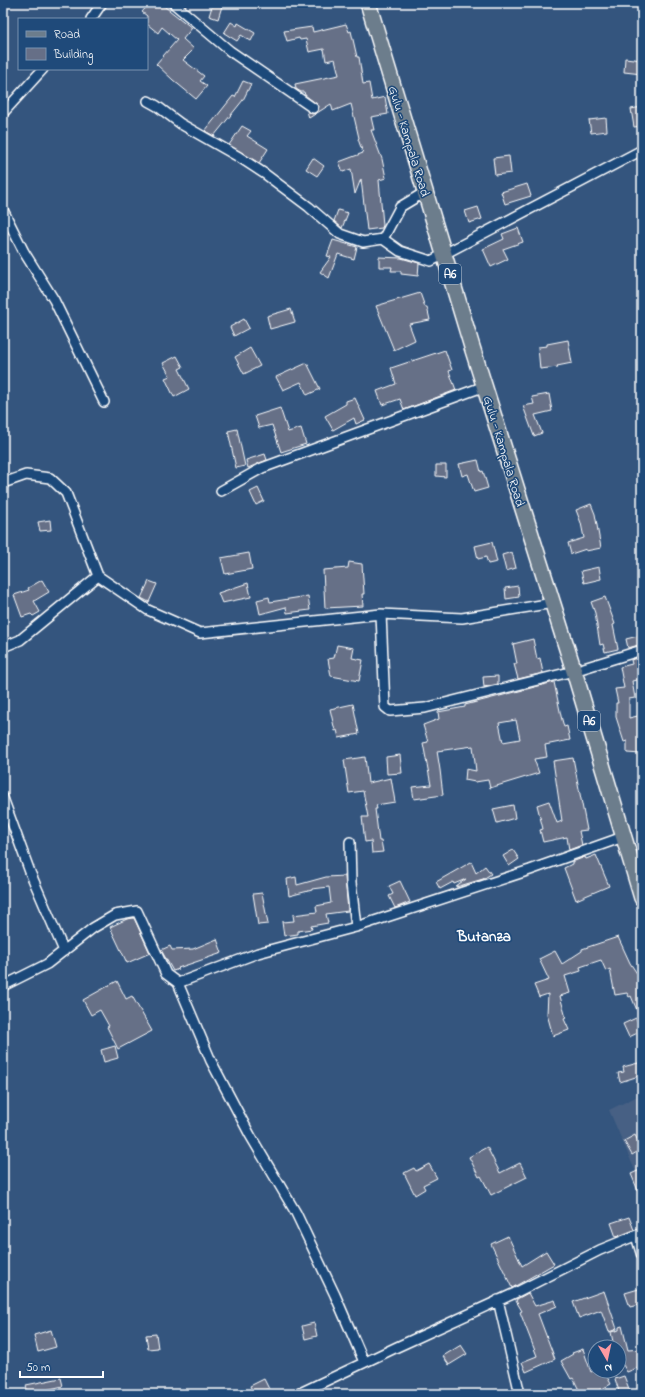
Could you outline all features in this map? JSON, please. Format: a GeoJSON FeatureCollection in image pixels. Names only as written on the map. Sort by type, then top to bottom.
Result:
{"type":"FeatureCollection","features":[{"type":"Feature","properties":{"kind":"main road","name":"Gulu - Kampala Road"},"geometry":{"type":"LineString","coordinates":[[368,3],[484,386],[553,602],[623,837],[637,865],[642,898]]}},
{"type":"Feature","properties":{"kind":"street"},"geometry":{"type":"LineString","coordinates":[[92,18],[102,3]]}},
{"type":"Feature","properties":{"kind":"street"},"geometry":{"type":"LineString","coordinates":[[173,3],[230,51],[313,108]]}},
{"type":"Feature","properties":{"kind":"street"},"geometry":{"type":"LineString","coordinates":[[3,113],[42,70]]}},
{"type":"Feature","properties":{"kind":"street"},"geometry":{"type":"LineString","coordinates":[[148,101],[181,124],[239,157],[265,174],[309,207],[340,234],[363,242],[383,239],[400,251],[431,261],[642,150]]}},
{"type":"Feature","properties":{"kind":"street"},"geometry":{"type":"LineString","coordinates":[[383,239],[400,208],[426,192]]}},
{"type":"Feature","properties":{"kind":"street"},"geometry":{"type":"LineString","coordinates":[[3,210],[24,252],[54,300],[104,402]]}},
{"type":"Feature","properties":{"kind":"street"},"geometry":{"type":"LineString","coordinates":[[221,491],[262,468],[484,386]]}},
{"type":"Feature","properties":{"kind":"street"},"geometry":{"type":"LineString","coordinates":[[3,484],[26,475],[50,478],[66,493],[98,576],[148,610],[200,633],[381,614],[462,618],[553,602]]}},
{"type":"Feature","properties":{"kind":"street"},"geometry":{"type":"LineString","coordinates":[[3,647],[20,640],[98,576]]}},
{"type":"Feature","properties":{"kind":"street"},"geometry":{"type":"LineString","coordinates":[[381,614],[385,707],[390,711],[424,708],[574,671],[642,650]]}},
{"type":"Feature","properties":{"kind":"street"},"geometry":{"type":"LineString","coordinates":[[3,798],[30,872],[64,951]]}},
{"type":"Feature","properties":{"kind":"street"},"geometry":{"type":"LineString","coordinates":[[178,983],[258,953],[356,927],[530,870],[623,837]]}},
{"type":"Feature","properties":{"kind":"street"},"geometry":{"type":"LineString","coordinates":[[350,842],[351,883],[356,927]]}},
{"type":"Feature","properties":{"kind":"street"},"geometry":{"type":"LineString","coordinates":[[3,986],[47,964],[93,928],[115,915],[137,911],[166,974],[178,983],[210,1061],[250,1135],[296,1212],[335,1295],[364,1362]]}},
{"type":"Feature","properties":{"kind":"street"},"geometry":{"type":"LineString","coordinates":[[298,1394],[498,1300],[600,1250],[639,1235],[642,1256]]}},
{"type":"Feature","properties":{"kind":"street"},"geometry":{"type":"LineString","coordinates":[[498,1300],[520,1394]]}},
{"type":"Feature","properties":{"kind":"shaded area"},"geometry":{"type":"Polygon","coordinates":[[[642,1094],[642,1172],[637,1175],[609,1110],[642,1094]]]}},
{"type":"Feature","properties":{"kind":"building"},"geometry":{"type":"Polygon","coordinates":[[[150,3],[160,3],[192,28],[183,39],[194,49],[183,60],[204,76],[200,81],[207,86],[196,99],[156,64],[177,40],[162,27],[158,33],[148,25],[148,18],[142,12],[150,3]]]}},
{"type":"Feature","properties":{"kind":"building"},"geometry":{"type":"Polygon","coordinates":[[[213,3],[223,3],[218,19],[209,16],[213,3]]]}},
{"type":"Feature","properties":{"kind":"building"},"geometry":{"type":"Polygon","coordinates":[[[231,22],[237,26],[238,23],[255,33],[251,41],[241,35],[237,41],[224,33],[231,22]]]}},
{"type":"Feature","properties":{"kind":"building"},"geometry":{"type":"Polygon","coordinates":[[[346,24],[349,32],[351,31],[357,57],[359,57],[363,84],[369,83],[372,100],[385,97],[388,114],[371,117],[374,130],[371,130],[382,159],[386,178],[379,180],[382,228],[367,230],[361,179],[355,194],[351,169],[343,172],[339,162],[363,153],[358,139],[351,104],[333,111],[331,104],[309,118],[307,111],[312,114],[316,113],[319,106],[305,95],[304,92],[296,89],[295,84],[339,75],[335,59],[326,61],[324,49],[309,52],[306,39],[300,40],[299,38],[287,41],[284,31],[312,27],[313,32],[346,24]]]}},
{"type":"Feature","properties":{"kind":"building"},"geometry":{"type":"Polygon","coordinates":[[[625,58],[642,60],[642,74],[624,72],[625,58]]]}},
{"type":"Feature","properties":{"kind":"building"},"geometry":{"type":"Polygon","coordinates":[[[243,81],[251,84],[243,100],[214,136],[205,131],[233,96],[235,97],[243,81]]]}},
{"type":"Feature","properties":{"kind":"building"},"geometry":{"type":"Polygon","coordinates":[[[642,107],[642,126],[634,127],[631,109],[642,107]]]}},
{"type":"Feature","properties":{"kind":"building"},"geometry":{"type":"Polygon","coordinates":[[[606,118],[607,131],[591,133],[589,120],[606,118]]]}},
{"type":"Feature","properties":{"kind":"building"},"geometry":{"type":"Polygon","coordinates":[[[242,126],[251,131],[247,136],[268,149],[259,163],[229,145],[242,126]]]}},
{"type":"Feature","properties":{"kind":"building"},"geometry":{"type":"Polygon","coordinates":[[[509,156],[511,173],[495,175],[493,158],[509,156]]]}},
{"type":"Feature","properties":{"kind":"building"},"geometry":{"type":"Polygon","coordinates":[[[313,158],[324,166],[317,176],[306,169],[313,158]]]}},
{"type":"Feature","properties":{"kind":"building"},"geometry":{"type":"Polygon","coordinates":[[[527,184],[531,196],[505,204],[501,192],[527,184]]]}},
{"type":"Feature","properties":{"kind":"building"},"geometry":{"type":"Polygon","coordinates":[[[478,207],[482,219],[469,223],[465,211],[478,207]]]}},
{"type":"Feature","properties":{"kind":"building"},"geometry":{"type":"Polygon","coordinates":[[[338,210],[348,213],[342,228],[334,221],[338,210]]]}},
{"type":"Feature","properties":{"kind":"building"},"geometry":{"type":"Polygon","coordinates":[[[518,228],[523,242],[503,249],[508,259],[491,267],[483,249],[504,239],[502,234],[518,228]]]}},
{"type":"Feature","properties":{"kind":"building"},"geometry":{"type":"Polygon","coordinates":[[[333,240],[357,247],[354,259],[338,254],[329,278],[320,272],[331,257],[327,256],[333,240]]]}},
{"type":"Feature","properties":{"kind":"building"},"geometry":{"type":"Polygon","coordinates":[[[379,257],[401,258],[419,263],[418,276],[401,274],[401,271],[391,271],[392,267],[379,267],[379,257]]]}},
{"type":"Feature","properties":{"kind":"building"},"geometry":{"type":"Polygon","coordinates":[[[420,293],[425,307],[427,307],[430,320],[409,324],[415,340],[394,350],[376,306],[420,293]]]}},
{"type":"Feature","properties":{"kind":"building"},"geometry":{"type":"Polygon","coordinates":[[[291,309],[295,322],[270,329],[267,316],[291,309]]]}},
{"type":"Feature","properties":{"kind":"building"},"geometry":{"type":"Polygon","coordinates":[[[244,319],[249,328],[234,336],[230,327],[244,319]]]}},
{"type":"Feature","properties":{"kind":"building"},"geometry":{"type":"Polygon","coordinates":[[[568,340],[572,363],[557,366],[558,367],[540,369],[538,347],[568,340]]]}},
{"type":"Feature","properties":{"kind":"building"},"geometry":{"type":"Polygon","coordinates":[[[250,348],[260,366],[244,374],[235,357],[250,348]]]}},
{"type":"Feature","properties":{"kind":"building"},"geometry":{"type":"Polygon","coordinates":[[[445,350],[452,370],[449,371],[456,390],[404,410],[400,399],[382,405],[377,391],[396,384],[391,368],[445,350]]]}},
{"type":"Feature","properties":{"kind":"building"},"geometry":{"type":"Polygon","coordinates":[[[177,356],[183,367],[179,369],[189,389],[174,397],[165,378],[170,376],[163,363],[177,356]]]}},
{"type":"Feature","properties":{"kind":"building"},"geometry":{"type":"Polygon","coordinates":[[[307,363],[320,389],[307,395],[301,382],[283,390],[276,377],[307,363]]]}},
{"type":"Feature","properties":{"kind":"building"},"geometry":{"type":"Polygon","coordinates":[[[549,394],[552,411],[535,415],[542,433],[534,436],[523,406],[534,404],[532,397],[549,394]]]}},
{"type":"Feature","properties":{"kind":"building"},"geometry":{"type":"Polygon","coordinates":[[[355,398],[365,420],[356,424],[354,418],[333,430],[325,416],[346,404],[346,401],[355,398]]]}},
{"type":"Feature","properties":{"kind":"building"},"geometry":{"type":"Polygon","coordinates":[[[280,408],[288,432],[301,428],[306,444],[281,452],[272,425],[259,428],[255,416],[280,408]]]}},
{"type":"Feature","properties":{"kind":"building"},"geometry":{"type":"Polygon","coordinates":[[[237,429],[245,466],[236,468],[228,431],[237,429]]]}},
{"type":"Feature","properties":{"kind":"building"},"geometry":{"type":"Polygon","coordinates":[[[265,454],[267,460],[248,468],[246,460],[265,454]]]}},
{"type":"Feature","properties":{"kind":"building"},"geometry":{"type":"Polygon","coordinates":[[[478,460],[481,472],[483,471],[488,488],[474,492],[468,474],[462,476],[459,464],[478,460]]]}},
{"type":"Feature","properties":{"kind":"building"},"geometry":{"type":"Polygon","coordinates":[[[436,465],[446,465],[446,477],[436,476],[436,465]]]}},
{"type":"Feature","properties":{"kind":"building"},"geometry":{"type":"Polygon","coordinates":[[[258,488],[264,501],[256,505],[250,492],[258,488]]]}},
{"type":"Feature","properties":{"kind":"building"},"geometry":{"type":"Polygon","coordinates":[[[591,504],[595,514],[601,548],[586,551],[586,549],[571,554],[568,543],[584,538],[581,523],[576,510],[591,504]]]}},
{"type":"Feature","properties":{"kind":"building"},"geometry":{"type":"Polygon","coordinates":[[[50,520],[51,530],[40,531],[38,522],[50,520]]]}},
{"type":"Feature","properties":{"kind":"building"},"geometry":{"type":"Polygon","coordinates":[[[492,542],[497,562],[488,564],[486,557],[478,559],[475,546],[492,542]]]}},
{"type":"Feature","properties":{"kind":"building"},"geometry":{"type":"Polygon","coordinates":[[[512,552],[516,568],[506,571],[502,555],[512,552]]]}},
{"type":"Feature","properties":{"kind":"building"},"geometry":{"type":"Polygon","coordinates":[[[249,553],[252,569],[225,574],[221,558],[249,553]]]}},
{"type":"Feature","properties":{"kind":"building"},"geometry":{"type":"Polygon","coordinates":[[[349,562],[362,564],[364,594],[362,594],[363,606],[325,608],[323,570],[348,568],[349,562]]]}},
{"type":"Feature","properties":{"kind":"building"},"geometry":{"type":"Polygon","coordinates":[[[599,567],[601,579],[584,583],[581,571],[599,567]]]}},
{"type":"Feature","properties":{"kind":"building"},"geometry":{"type":"Polygon","coordinates":[[[42,580],[49,592],[34,601],[40,612],[33,616],[31,614],[22,617],[14,595],[29,590],[28,588],[42,580]]]}},
{"type":"Feature","properties":{"kind":"building"},"geometry":{"type":"Polygon","coordinates":[[[149,581],[157,584],[149,602],[141,598],[149,581]]]}},
{"type":"Feature","properties":{"kind":"building"},"geometry":{"type":"Polygon","coordinates":[[[248,583],[251,597],[222,603],[218,593],[248,583]]]}},
{"type":"Feature","properties":{"kind":"building"},"geometry":{"type":"Polygon","coordinates":[[[518,586],[519,597],[506,599],[505,588],[518,586]]]}},
{"type":"Feature","properties":{"kind":"building"},"geometry":{"type":"Polygon","coordinates":[[[308,596],[310,610],[287,613],[286,607],[260,614],[257,600],[269,597],[270,602],[308,596]]]}},
{"type":"Feature","properties":{"kind":"building"},"geometry":{"type":"Polygon","coordinates":[[[605,597],[615,624],[613,625],[618,649],[605,652],[603,644],[600,645],[595,613],[591,602],[605,597]]]}},
{"type":"Feature","properties":{"kind":"building"},"geometry":{"type":"Polygon","coordinates":[[[642,635],[642,644],[628,648],[626,639],[642,635]]]}},
{"type":"Feature","properties":{"kind":"building"},"geometry":{"type":"Polygon","coordinates":[[[533,639],[537,659],[540,658],[543,673],[518,679],[514,664],[517,664],[513,644],[533,639]]]}},
{"type":"Feature","properties":{"kind":"building"},"geometry":{"type":"Polygon","coordinates":[[[337,645],[354,648],[352,658],[363,660],[359,681],[331,676],[328,659],[334,658],[337,645]]]}},
{"type":"Feature","properties":{"kind":"building"},"geometry":{"type":"Polygon","coordinates":[[[642,656],[642,679],[632,681],[635,698],[629,699],[629,718],[642,715],[641,754],[627,753],[627,741],[624,742],[616,717],[616,703],[618,703],[615,689],[624,688],[620,667],[632,664],[631,660],[642,656]]]}},
{"type":"Feature","properties":{"kind":"building"},"geometry":{"type":"Polygon","coordinates":[[[498,676],[498,684],[484,687],[483,677],[498,676]]]}},
{"type":"Feature","properties":{"kind":"building"},"geometry":{"type":"Polygon","coordinates":[[[554,682],[564,727],[567,726],[570,740],[545,745],[547,757],[534,759],[539,773],[490,788],[488,780],[475,782],[465,780],[466,769],[476,771],[473,746],[437,751],[443,795],[414,799],[412,787],[431,785],[423,743],[428,742],[423,725],[439,719],[438,712],[465,707],[465,705],[554,682]],[[516,720],[499,723],[503,742],[520,739],[516,720]]]}},
{"type":"Feature","properties":{"kind":"building"},"geometry":{"type":"Polygon","coordinates":[[[353,704],[359,734],[339,738],[337,730],[335,731],[330,709],[353,704]]]}},
{"type":"Feature","properties":{"kind":"building"},"geometry":{"type":"Polygon","coordinates":[[[400,755],[402,773],[387,774],[386,757],[400,755]]]}},
{"type":"Feature","properties":{"kind":"building"},"geometry":{"type":"Polygon","coordinates":[[[365,757],[368,783],[391,778],[395,802],[376,805],[377,809],[375,809],[379,841],[381,841],[383,852],[372,853],[371,841],[365,842],[362,817],[368,817],[363,791],[349,793],[344,760],[365,757]]]}},
{"type":"Feature","properties":{"kind":"building"},"geometry":{"type":"Polygon","coordinates":[[[573,758],[587,830],[579,831],[582,845],[569,850],[567,837],[543,842],[540,830],[543,829],[537,805],[549,801],[557,823],[562,821],[553,761],[573,758]]]}},
{"type":"Feature","properties":{"kind":"building"},"geometry":{"type":"Polygon","coordinates":[[[513,805],[515,818],[497,823],[493,809],[513,805]]]}},
{"type":"Feature","properties":{"kind":"building"},"geometry":{"type":"Polygon","coordinates":[[[513,850],[519,859],[509,866],[503,856],[513,850]]]}},
{"type":"Feature","properties":{"kind":"building"},"geometry":{"type":"Polygon","coordinates":[[[596,855],[609,886],[576,900],[564,868],[572,864],[572,862],[596,855]]]}},
{"type":"Feature","properties":{"kind":"building"},"geometry":{"type":"Polygon","coordinates":[[[471,862],[476,873],[485,866],[491,874],[483,879],[456,887],[466,879],[454,884],[453,882],[440,889],[436,882],[471,862]]]}},
{"type":"Feature","properties":{"kind":"building"},"geometry":{"type":"Polygon","coordinates":[[[345,876],[348,911],[326,914],[328,923],[311,926],[312,929],[298,931],[298,934],[284,936],[282,922],[294,921],[293,915],[317,912],[316,906],[331,903],[329,887],[312,889],[289,896],[287,879],[296,877],[297,885],[326,877],[345,876]]]}},
{"type":"Feature","properties":{"kind":"building"},"geometry":{"type":"Polygon","coordinates":[[[400,881],[410,902],[395,908],[389,896],[393,894],[389,886],[400,881]]]}},
{"type":"Feature","properties":{"kind":"building"},"geometry":{"type":"Polygon","coordinates":[[[262,893],[268,924],[258,925],[253,894],[262,893]]]}},
{"type":"Feature","properties":{"kind":"building"},"geometry":{"type":"Polygon","coordinates":[[[134,918],[150,953],[127,963],[110,927],[127,919],[134,918]]]}},
{"type":"Feature","properties":{"kind":"building"},"geometry":{"type":"Polygon","coordinates":[[[618,937],[630,963],[638,975],[640,974],[642,979],[642,1022],[631,996],[629,997],[627,993],[615,995],[610,969],[606,971],[601,960],[580,967],[581,971],[565,976],[570,993],[560,996],[566,1018],[564,1019],[569,1030],[553,1036],[547,1014],[548,994],[539,997],[534,985],[549,980],[539,959],[555,951],[562,964],[582,951],[582,949],[618,937]]]}},
{"type":"Feature","properties":{"kind":"building"},"geometry":{"type":"Polygon","coordinates":[[[217,939],[222,953],[173,971],[161,950],[170,946],[172,950],[193,949],[217,939]]]}},
{"type":"Feature","properties":{"kind":"building"},"geometry":{"type":"Polygon","coordinates":[[[117,981],[126,999],[132,996],[152,1031],[118,1049],[107,1027],[109,1026],[100,1010],[91,1015],[83,1000],[117,981]]]}},
{"type":"Feature","properties":{"kind":"building"},"geometry":{"type":"Polygon","coordinates":[[[636,1018],[642,1031],[629,1037],[623,1024],[636,1018]]]}},
{"type":"Feature","properties":{"kind":"building"},"geometry":{"type":"Polygon","coordinates":[[[115,1046],[118,1058],[104,1062],[101,1050],[115,1046]]]}},
{"type":"Feature","properties":{"kind":"building"},"geometry":{"type":"Polygon","coordinates":[[[642,1062],[642,1075],[620,1082],[618,1073],[624,1072],[623,1067],[642,1062]]]}},
{"type":"Feature","properties":{"kind":"building"},"geometry":{"type":"Polygon","coordinates":[[[635,1135],[642,1149],[632,1155],[624,1141],[635,1135]]]}},
{"type":"Feature","properties":{"kind":"building"},"geometry":{"type":"Polygon","coordinates":[[[487,1147],[500,1173],[520,1163],[527,1177],[491,1195],[481,1176],[479,1177],[469,1157],[487,1147]]]}},
{"type":"Feature","properties":{"kind":"building"},"geometry":{"type":"Polygon","coordinates":[[[429,1164],[437,1178],[423,1185],[425,1189],[415,1195],[404,1173],[414,1168],[416,1171],[429,1164]]]}},
{"type":"Feature","properties":{"kind":"building"},"geometry":{"type":"Polygon","coordinates":[[[642,1169],[642,1200],[631,1174],[642,1169]]]}},
{"type":"Feature","properties":{"kind":"building"},"geometry":{"type":"Polygon","coordinates":[[[629,1217],[634,1230],[616,1237],[611,1223],[629,1217]]]}},
{"type":"Feature","properties":{"kind":"building"},"geometry":{"type":"Polygon","coordinates":[[[508,1236],[522,1266],[546,1251],[554,1264],[512,1288],[491,1244],[508,1236]]]}},
{"type":"Feature","properties":{"kind":"building"},"geometry":{"type":"Polygon","coordinates":[[[642,1288],[642,1304],[630,1307],[625,1293],[642,1288]]]}},
{"type":"Feature","properties":{"kind":"building"},"geometry":{"type":"Polygon","coordinates":[[[604,1291],[617,1329],[609,1332],[601,1310],[579,1318],[573,1302],[604,1291]]]}},
{"type":"Feature","properties":{"kind":"building"},"geometry":{"type":"Polygon","coordinates":[[[528,1293],[535,1306],[555,1300],[557,1306],[538,1314],[555,1359],[526,1372],[522,1362],[537,1356],[520,1312],[522,1311],[516,1301],[528,1293]]]}},
{"type":"Feature","properties":{"kind":"building"},"geometry":{"type":"Polygon","coordinates":[[[314,1323],[317,1336],[305,1339],[302,1326],[314,1323]]]}},
{"type":"Feature","properties":{"kind":"building"},"geometry":{"type":"Polygon","coordinates":[[[622,1326],[625,1339],[612,1339],[611,1332],[619,1330],[619,1327],[622,1326]]]}},
{"type":"Feature","properties":{"kind":"building"},"geometry":{"type":"Polygon","coordinates":[[[51,1330],[56,1347],[38,1352],[34,1335],[51,1330]]]}},
{"type":"Feature","properties":{"kind":"building"},"geometry":{"type":"Polygon","coordinates":[[[156,1334],[158,1348],[148,1349],[146,1335],[156,1334]]]}},
{"type":"Feature","properties":{"kind":"building"},"geometry":{"type":"Polygon","coordinates":[[[461,1345],[467,1354],[449,1365],[443,1356],[461,1345]]]}},
{"type":"Feature","properties":{"kind":"building"},"geometry":{"type":"Polygon","coordinates":[[[627,1346],[628,1350],[642,1349],[642,1366],[627,1372],[627,1346]]]}},
{"type":"Feature","properties":{"kind":"building"},"geometry":{"type":"Polygon","coordinates":[[[583,1349],[587,1360],[587,1379],[608,1379],[611,1384],[593,1394],[581,1394],[573,1378],[571,1379],[561,1361],[573,1354],[572,1353],[583,1349]]]}},
{"type":"Feature","properties":{"kind":"building"},"geometry":{"type":"Polygon","coordinates":[[[61,1378],[63,1386],[28,1394],[26,1385],[61,1378]]]}},
{"type":"Feature","properties":{"kind":"building"},"geometry":{"type":"Polygon","coordinates":[[[264,1379],[269,1389],[259,1394],[254,1394],[250,1386],[264,1379]]]}},
{"type":"Feature","properties":{"kind":"building"},"geometry":{"type":"Polygon","coordinates":[[[615,1379],[625,1379],[631,1394],[620,1394],[615,1379]]]}},
{"type":"Feature","properties":{"kind":"district","name":"Butanza"},"geometry":{"type":"Point","coordinates":[484,936]}}]}
